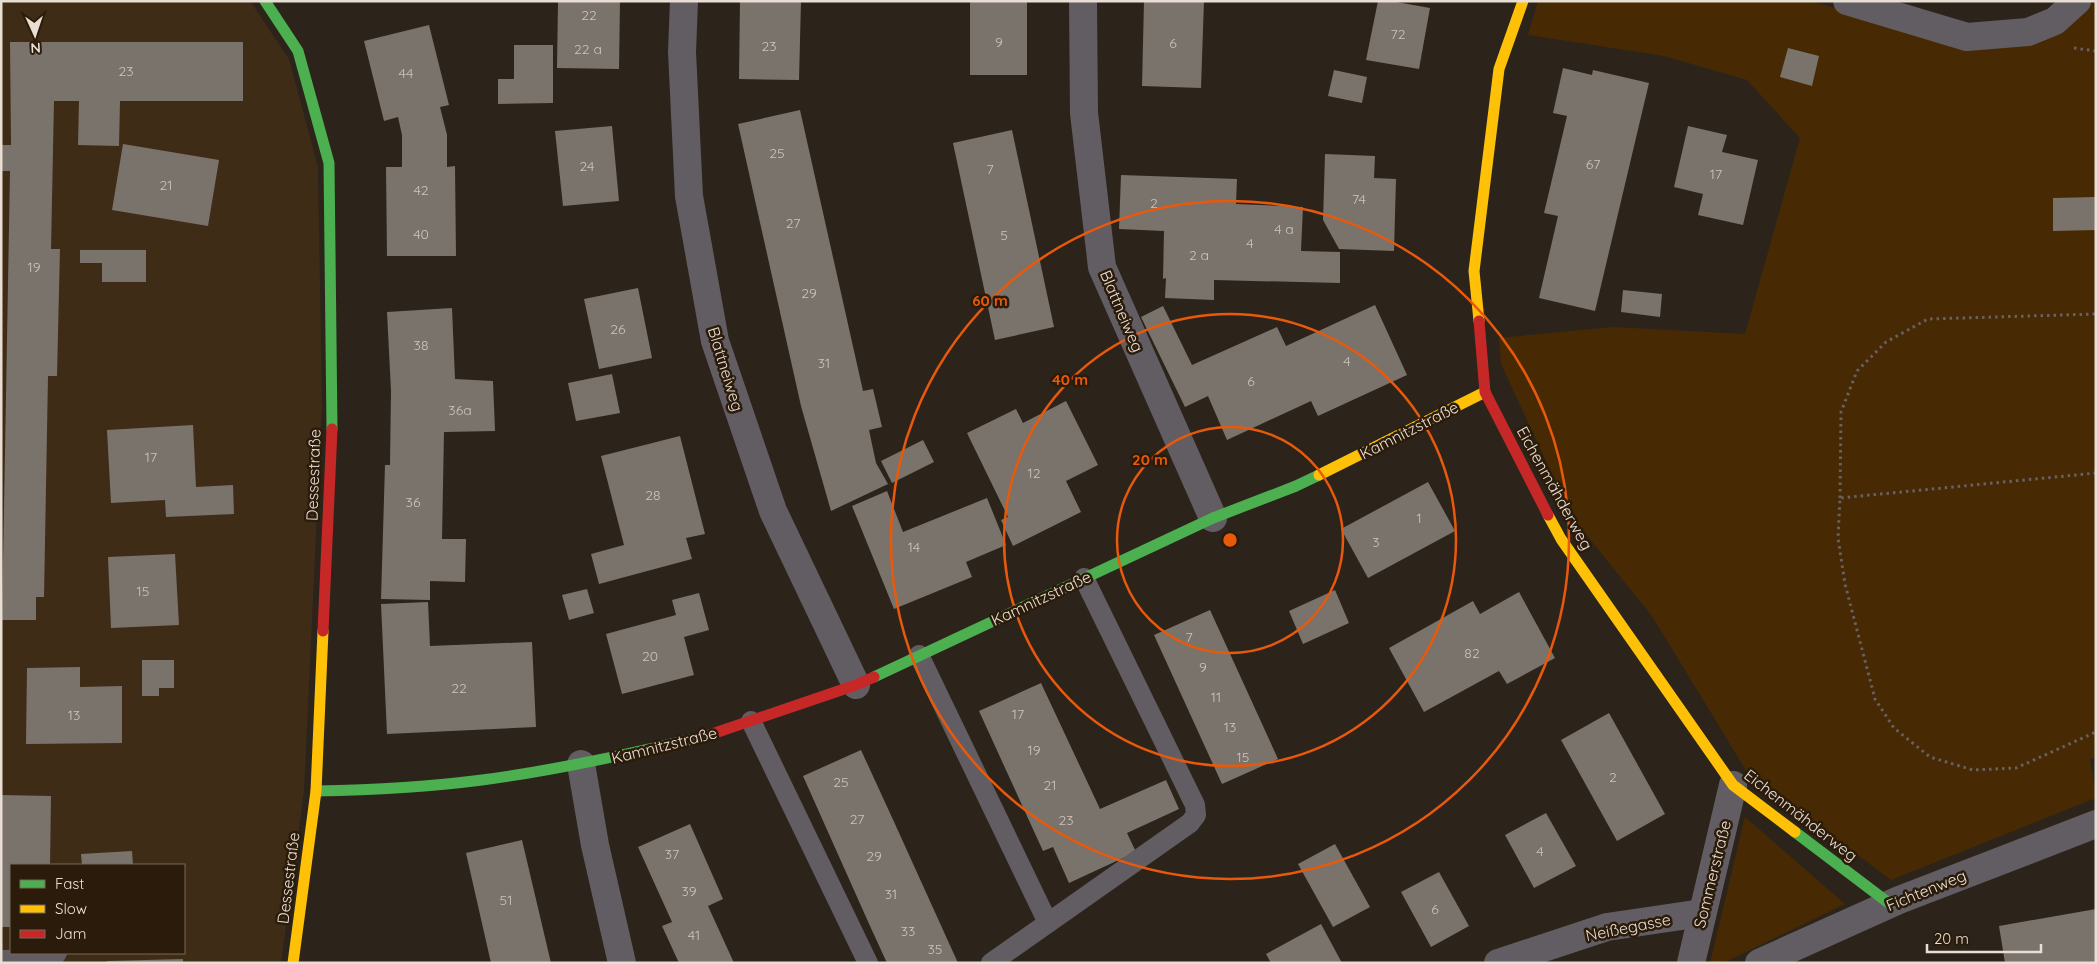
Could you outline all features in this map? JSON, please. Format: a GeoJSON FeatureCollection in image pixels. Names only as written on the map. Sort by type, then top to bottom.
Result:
{"type":"FeatureCollection","features":[{"type":"Feature","properties":{"kind":"street","name":"Dessestraße"},"geometry":{"type":"LineString","coordinates":[[265,1],[298,51],[329,164],[332,405],[316,791],[293,963]]}},
{"type":"Feature","properties":{"kind":"street","name":"Blattneiweg"},"geometry":{"type":"LineString","coordinates":[[684,1],[682,52],[689,196],[715,341],[774,511],[856,684]]}},
{"type":"Feature","properties":{"kind":"street","name":"Blattneiweg"},"geometry":{"type":"LineString","coordinates":[[1083,1],[1084,113],[1102,267],[1213,518]]}},
{"type":"Feature","properties":{"kind":"street","name":"Eichenmähderweg"},"geometry":{"type":"LineString","coordinates":[[1523,1],[1499,69],[1474,271],[1486,392],[1561,539],[1733,785],[1890,904]]}},
{"type":"Feature","properties":{"kind":"street"},"geometry":{"type":"LineString","coordinates":[[1847,1],[1968,37],[2028,32],[2055,21],[2077,1]]}},
{"type":"Feature","properties":{"kind":"street","name":"Kamnitzstraße"},"geometry":{"type":"LineString","coordinates":[[316,791],[397,789],[474,781],[581,764],[707,736],[751,721],[856,684],[1213,518],[1296,486],[1486,392]]}},
{"type":"Feature","properties":{"kind":"street"},"geometry":{"type":"LineString","coordinates":[[581,764],[595,845],[622,963]]}},
{"type":"Feature","properties":{"kind":"street","name":"Sommerstraße"},"geometry":{"type":"LineString","coordinates":[[1691,963],[1733,785]]}},
{"type":"Feature","properties":{"kind":"street","name":"Fichtenweg"},"geometry":{"type":"LineString","coordinates":[[1759,963],[1890,904],[2096,824]]}},
{"type":"Feature","properties":{"kind":"street","name":"Neißegasse"},"geometry":{"type":"LineString","coordinates":[[1498,963],[1607,927],[1702,913]]}},
{"type":"Feature","properties":{"kind":"lane"},"geometry":{"type":"LineString","coordinates":[[991,963],[1190,823],[1196,815],[1196,805],[1084,578]]}},
{"type":"Feature","properties":{"kind":"lane"},"geometry":{"type":"LineString","coordinates":[[919,655],[1048,923]]}},
{"type":"Feature","properties":{"kind":"lane"},"geometry":{"type":"LineString","coordinates":[[751,721],[868,963]]}},
{"type":"Feature","properties":{"kind":"lane"},"geometry":{"type":"LineString","coordinates":[[1,960],[51,960],[56,954]]}},
{"type":"Feature","properties":{"kind":"path"},"geometry":{"type":"LineString","coordinates":[[2096,314],[1928,319],[1886,342],[1858,371],[1841,412],[1838,538],[1845,584],[1875,699],[1894,728],[1930,757],[1973,770],[2016,768],[2096,732]]}},
{"type":"Feature","properties":{"kind":"path"},"geometry":{"type":"LineString","coordinates":[[1840,498],[2096,474]]}},
{"type":"Feature","properties":{"kind":"shaded area"},"geometry":{"type":"Polygon","coordinates":[[[1,1],[250,1],[289,59],[318,167],[322,405],[304,791],[281,963],[1,963],[1,1]]]}},
{"type":"Feature","properties":{"kind":"shaded area"},"geometry":{"type":"Polygon","coordinates":[[[1538,1],[1811,1],[1966,47],[2067,26],[2092,1],[2096,1],[2096,757],[2090,759],[2096,798],[1891,880],[1747,772],[1652,616],[1572,517],[1501,364],[1499,338],[1613,327],[1745,334],[1800,138],[1747,80],[1664,56],[1528,35],[1538,1]]]}},
{"type":"Feature","properties":{"kind":"shaded area"},"geometry":{"type":"Polygon","coordinates":[[[1745,817],[1845,904],[1723,963],[1710,963],[1745,817]]]}},
{"type":"Feature","properties":{"kind":"building"},"geometry":{"type":"Polygon","coordinates":[[[558,1],[620,1],[619,69],[557,68],[558,1]]]}},
{"type":"Feature","properties":{"kind":"building"},"geometry":{"type":"Polygon","coordinates":[[[740,1],[801,1],[799,80],[739,79],[740,1]]]}},
{"type":"Feature","properties":{"kind":"building"},"geometry":{"type":"Polygon","coordinates":[[[970,1],[1027,1],[1027,75],[970,75],[970,1]]]}},
{"type":"Feature","properties":{"kind":"building"},"geometry":{"type":"Polygon","coordinates":[[[1144,1],[1204,1],[1201,88],[1142,86],[1144,1]]]}},
{"type":"Feature","properties":{"kind":"building"},"geometry":{"type":"Polygon","coordinates":[[[1378,1],[1391,1],[1430,8],[1419,69],[1366,60],[1378,1]]]}},
{"type":"Feature","properties":{"kind":"building"},"geometry":{"type":"Polygon","coordinates":[[[429,25],[449,105],[440,107],[447,135],[447,167],[455,166],[456,256],[387,256],[386,167],[402,167],[402,135],[398,117],[384,121],[364,41],[429,25]]]}},
{"type":"Feature","properties":{"kind":"building"},"geometry":{"type":"Polygon","coordinates":[[[10,42],[243,42],[243,101],[120,101],[119,146],[78,145],[79,101],[54,101],[51,249],[60,249],[57,376],[48,376],[44,597],[36,597],[36,620],[2,620],[10,171],[1,171],[1,145],[11,145],[10,42]]]}},
{"type":"Feature","properties":{"kind":"building"},"geometry":{"type":"Polygon","coordinates":[[[514,45],[553,45],[553,103],[498,104],[498,79],[514,79],[514,45]]]}},
{"type":"Feature","properties":{"kind":"building"},"geometry":{"type":"Polygon","coordinates":[[[1788,48],[1819,56],[1812,86],[1780,77],[1788,48]]]}},
{"type":"Feature","properties":{"kind":"building"},"geometry":{"type":"Polygon","coordinates":[[[1563,68],[1592,75],[1593,70],[1649,83],[1595,311],[1539,298],[1558,216],[1544,213],[1567,116],[1553,113],[1563,68]]]}},
{"type":"Feature","properties":{"kind":"building"},"geometry":{"type":"Polygon","coordinates":[[[1334,70],[1367,77],[1362,103],[1328,96],[1334,70]]]}},
{"type":"Feature","properties":{"kind":"building"},"geometry":{"type":"Polygon","coordinates":[[[800,110],[863,391],[873,389],[882,427],[869,430],[876,463],[888,484],[831,511],[801,406],[738,124],[800,110]]]}},
{"type":"Feature","properties":{"kind":"building"},"geometry":{"type":"Polygon","coordinates":[[[612,126],[619,201],[563,206],[555,131],[612,126]]]}},
{"type":"Feature","properties":{"kind":"building"},"geometry":{"type":"Polygon","coordinates":[[[1688,126],[1727,135],[1722,152],[1758,160],[1743,225],[1698,215],[1703,194],[1674,187],[1688,126]]]}},
{"type":"Feature","properties":{"kind":"building"},"geometry":{"type":"Polygon","coordinates":[[[1012,130],[1054,327],[995,340],[953,143],[1012,130]]]}},
{"type":"Feature","properties":{"kind":"building"},"geometry":{"type":"Polygon","coordinates":[[[123,144],[219,160],[208,226],[112,210],[123,144]]]}},
{"type":"Feature","properties":{"kind":"building"},"geometry":{"type":"Polygon","coordinates":[[[1325,154],[1375,156],[1374,178],[1396,179],[1394,251],[1339,249],[1323,220],[1325,154]]]}},
{"type":"Feature","properties":{"kind":"building"},"geometry":{"type":"Polygon","coordinates":[[[1121,175],[1237,179],[1236,204],[1303,207],[1301,251],[1340,252],[1340,283],[1214,280],[1214,300],[1165,298],[1166,278],[1163,279],[1164,231],[1119,229],[1121,175]]]}},
{"type":"Feature","properties":{"kind":"building"},"geometry":{"type":"Polygon","coordinates":[[[2096,197],[2096,230],[2053,231],[2053,198],[2096,197]]]}},
{"type":"Feature","properties":{"kind":"building"},"geometry":{"type":"Polygon","coordinates":[[[80,250],[146,250],[146,282],[102,282],[102,263],[80,263],[80,250]]]}},
{"type":"Feature","properties":{"kind":"building"},"geometry":{"type":"Polygon","coordinates":[[[638,288],[652,358],[599,369],[584,299],[638,288]]]}},
{"type":"Feature","properties":{"kind":"building"},"geometry":{"type":"Polygon","coordinates":[[[1623,290],[1662,294],[1660,317],[1621,312],[1623,290]]]}},
{"type":"Feature","properties":{"kind":"building"},"geometry":{"type":"Polygon","coordinates":[[[1375,305],[1407,375],[1318,416],[1311,401],[1227,440],[1208,396],[1185,407],[1141,317],[1163,306],[1192,365],[1277,327],[1286,346],[1375,305]]]}},
{"type":"Feature","properties":{"kind":"building"},"geometry":{"type":"Polygon","coordinates":[[[452,308],[455,379],[493,381],[495,431],[444,432],[442,539],[466,539],[465,582],[430,581],[430,600],[381,599],[385,465],[390,465],[391,391],[387,312],[452,308]]]}},
{"type":"Feature","properties":{"kind":"building"},"geometry":{"type":"Polygon","coordinates":[[[612,374],[620,413],[576,421],[568,383],[612,374]]]}},
{"type":"Feature","properties":{"kind":"building"},"geometry":{"type":"Polygon","coordinates":[[[1066,401],[1098,465],[1066,481],[1081,512],[1013,546],[1001,520],[1008,517],[967,433],[1016,409],[1023,423],[1066,401]]]}},
{"type":"Feature","properties":{"kind":"building"},"geometry":{"type":"Polygon","coordinates":[[[193,425],[196,487],[233,485],[234,514],[166,517],[165,500],[111,503],[107,430],[193,425]]]}},
{"type":"Feature","properties":{"kind":"building"},"geometry":{"type":"Polygon","coordinates":[[[680,436],[705,534],[686,538],[692,559],[599,584],[591,554],[624,545],[601,456],[680,436]]]}},
{"type":"Feature","properties":{"kind":"building"},"geometry":{"type":"Polygon","coordinates":[[[923,440],[934,462],[892,483],[881,461],[923,440]]]}},
{"type":"Feature","properties":{"kind":"building"},"geometry":{"type":"Polygon","coordinates":[[[1428,482],[1455,531],[1368,578],[1341,529],[1428,482]]]}},
{"type":"Feature","properties":{"kind":"building"},"geometry":{"type":"Polygon","coordinates":[[[887,491],[903,532],[987,498],[1006,545],[966,562],[972,577],[894,609],[852,506],[887,491]]]}},
{"type":"Feature","properties":{"kind":"building"},"geometry":{"type":"Polygon","coordinates":[[[175,554],[179,625],[111,628],[108,557],[175,554]]]}},
{"type":"Feature","properties":{"kind":"building"},"geometry":{"type":"Polygon","coordinates":[[[587,589],[594,613],[569,620],[562,595],[587,589]]]}},
{"type":"Feature","properties":{"kind":"building"},"geometry":{"type":"Polygon","coordinates":[[[1335,590],[1349,623],[1303,644],[1289,611],[1335,590]]]}},
{"type":"Feature","properties":{"kind":"building"},"geometry":{"type":"Polygon","coordinates":[[[1519,592],[1555,658],[1507,684],[1499,671],[1424,712],[1389,648],[1473,601],[1480,614],[1519,592]]]}},
{"type":"Feature","properties":{"kind":"building"},"geometry":{"type":"Polygon","coordinates":[[[699,593],[709,630],[684,637],[694,675],[622,694],[606,634],[676,615],[672,600],[699,593]]]}},
{"type":"Feature","properties":{"kind":"building"},"geometry":{"type":"Polygon","coordinates":[[[428,602],[430,646],[532,642],[536,727],[387,734],[381,604],[428,602]]]}},
{"type":"Feature","properties":{"kind":"building"},"geometry":{"type":"Polygon","coordinates":[[[1210,610],[1278,759],[1222,784],[1154,635],[1210,610]]]}},
{"type":"Feature","properties":{"kind":"building"},"geometry":{"type":"Polygon","coordinates":[[[142,660],[174,660],[174,688],[159,688],[159,696],[142,696],[142,660]]]}},
{"type":"Feature","properties":{"kind":"building"},"geometry":{"type":"Polygon","coordinates":[[[80,667],[80,687],[122,686],[122,743],[26,744],[27,668],[80,667]]]}},
{"type":"Feature","properties":{"kind":"building"},"geometry":{"type":"Polygon","coordinates":[[[1041,683],[1100,809],[1166,780],[1179,809],[1127,833],[1136,852],[1069,883],[1053,847],[1043,851],[979,711],[1041,683]]]}},
{"type":"Feature","properties":{"kind":"building"},"geometry":{"type":"Polygon","coordinates":[[[1609,713],[1665,814],[1617,841],[1561,740],[1609,713]]]}},
{"type":"Feature","properties":{"kind":"building"},"geometry":{"type":"Polygon","coordinates":[[[861,750],[958,963],[887,963],[870,926],[803,776],[861,750]]]}},
{"type":"Feature","properties":{"kind":"building"},"geometry":{"type":"Polygon","coordinates":[[[1,795],[51,796],[50,864],[10,864],[10,927],[1,927],[1,795]]]}},
{"type":"Feature","properties":{"kind":"building"},"geometry":{"type":"Polygon","coordinates":[[[1546,813],[1576,866],[1534,888],[1505,835],[1546,813]]]}},
{"type":"Feature","properties":{"kind":"building"},"geometry":{"type":"Polygon","coordinates":[[[690,824],[723,899],[708,906],[734,963],[679,963],[662,926],[672,922],[638,847],[690,824]]]}},
{"type":"Feature","properties":{"kind":"building"},"geometry":{"type":"Polygon","coordinates":[[[522,840],[551,963],[491,963],[466,853],[522,840]]]}},
{"type":"Feature","properties":{"kind":"building"},"geometry":{"type":"Polygon","coordinates":[[[1335,844],[1370,907],[1333,927],[1298,864],[1335,844]]]}},
{"type":"Feature","properties":{"kind":"building"},"geometry":{"type":"Polygon","coordinates":[[[132,851],[133,864],[82,864],[81,854],[132,851]]]}},
{"type":"Feature","properties":{"kind":"building"},"geometry":{"type":"Polygon","coordinates":[[[1439,872],[1469,926],[1431,947],[1401,892],[1439,872]]]}},
{"type":"Feature","properties":{"kind":"building"},"geometry":{"type":"Polygon","coordinates":[[[2096,909],[2096,963],[2005,963],[1999,926],[2096,909]]]}},
{"type":"Feature","properties":{"kind":"building"},"geometry":{"type":"Polygon","coordinates":[[[1321,924],[1342,963],[1271,963],[1266,954],[1321,924]]]}},
{"type":"Feature","properties":{"kind":"building"},"geometry":{"type":"Polygon","coordinates":[[[183,959],[183,963],[107,963],[107,961],[183,959]]]}},
{"type":"Feature","properties":{"kind":"traffic: fast"},"geometry":{"type":"LineString","coordinates":[[265,1],[298,51],[329,163],[332,429]]}},
{"type":"Feature","properties":{"kind":"traffic: fast"},"geometry":{"type":"LineString","coordinates":[[874,677],[1213,518],[1296,486],[1319,475]]}},
{"type":"Feature","properties":{"kind":"traffic: fast"},"geometry":{"type":"LineString","coordinates":[[316,791],[399,788],[482,780],[567,766],[706,736]]}},
{"type":"Feature","properties":{"kind":"traffic: fast"},"geometry":{"type":"LineString","coordinates":[[1795,832],[1890,904]]}},
{"type":"Feature","properties":{"kind":"traffic: slow"},"geometry":{"type":"LineString","coordinates":[[1479,321],[1474,271],[1499,69],[1523,1]]}},
{"type":"Feature","properties":{"kind":"traffic: slow"},"geometry":{"type":"LineString","coordinates":[[1319,475],[1485,392]]}},
{"type":"Feature","properties":{"kind":"traffic: slow"},"geometry":{"type":"LineString","coordinates":[[1548,515],[1561,539],[1733,785],[1795,832]]}},
{"type":"Feature","properties":{"kind":"traffic: slow"},"geometry":{"type":"LineString","coordinates":[[293,963],[316,791],[323,631]]}},
{"type":"Feature","properties":{"kind":"traffic: jam"},"geometry":{"type":"LineString","coordinates":[[1479,321],[1485,392],[1548,515]]}},
{"type":"Feature","properties":{"kind":"traffic: jam"},"geometry":{"type":"LineString","coordinates":[[323,631],[332,429]]}},
{"type":"Feature","properties":{"kind":"traffic: jam"},"geometry":{"type":"LineString","coordinates":[[706,736],[856,685],[874,677]]}}]}
